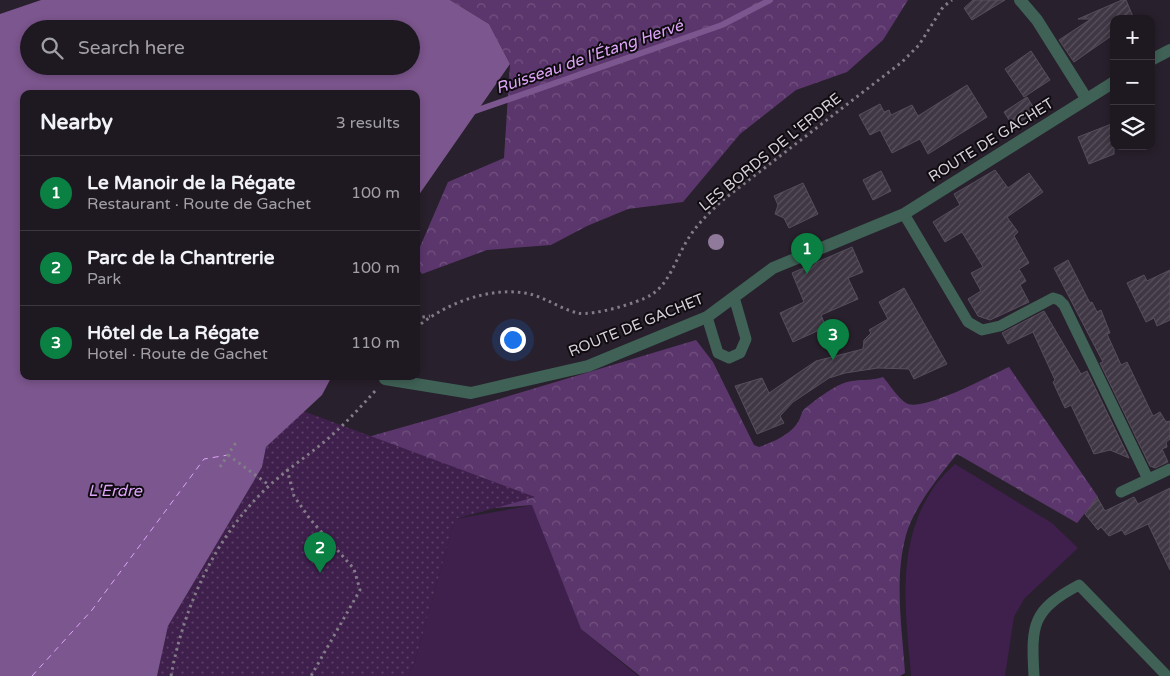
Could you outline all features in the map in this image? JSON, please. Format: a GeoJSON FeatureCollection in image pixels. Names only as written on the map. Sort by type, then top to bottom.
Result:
{"type":"FeatureCollection","features":[{"type":"Feature","properties":{"kind":"street"},"geometry":{"type":"LineString","coordinates":[[1020,0],[1037,20],[1086,98]]}},
{"type":"Feature","properties":{"kind":"street"},"geometry":{"type":"LineString","coordinates":[[1155,58],[1170,50]]}},
{"type":"Feature","properties":{"kind":"street","name":"ROUTE DE GACHET"},"geometry":{"type":"LineString","coordinates":[[391,380],[471,393],[588,366],[706,317],[773,268],[904,214],[1110,84]]}},
{"type":"Feature","properties":{"kind":"lane"},"geometry":{"type":"LineString","coordinates":[[904,214],[968,322],[982,330],[1000,326],[1053,298],[1059,300],[1064,305],[1148,479]]}},
{"type":"Feature","properties":{"kind":"lane"},"geometry":{"type":"LineString","coordinates":[[706,317],[718,353],[729,358],[740,352],[746,339],[734,297]]}},
{"type":"Feature","properties":{"kind":"lane"},"geometry":{"type":"LineString","coordinates":[[1121,492],[1170,469]]}},
{"type":"Feature","properties":{"kind":"lane"},"geometry":{"type":"LineString","coordinates":[[1034,676],[1033,650],[1036,621],[1054,598],[1079,584],[1167,676]]}},
{"type":"Feature","properties":{"kind":"path","name":"LES BORDS DE L'ERDRE"},"geometry":{"type":"LineString","coordinates":[[420,317],[430,316],[476,297],[500,293],[524,292],[549,299],[579,313],[621,307],[649,296],[662,287],[688,238],[700,222],[723,200],[902,62],[919,45],[944,7],[952,0]]}},
{"type":"Feature","properties":{"kind":"path","name":"LES BORDS DE L'ERDRE"},"geometry":{"type":"LineString","coordinates":[[420,325],[430,316]]}},
{"type":"Feature","properties":{"kind":"path"},"geometry":{"type":"LineString","coordinates":[[171,675],[182,628],[201,584],[228,531],[248,506],[269,485],[287,469],[324,442],[355,414],[384,380]]}},
{"type":"Feature","properties":{"kind":"path"},"geometry":{"type":"LineString","coordinates":[[220,467],[237,441]]}},
{"type":"Feature","properties":{"kind":"path"},"geometry":{"type":"LineString","coordinates":[[228,455],[269,485]]}},
{"type":"Feature","properties":{"kind":"path"},"geometry":{"type":"LineString","coordinates":[[287,469],[294,496],[310,520],[354,569],[360,590],[311,676]]}},
{"type":"Feature","properties":{"kind":"shaded area"},"geometry":{"type":"Polygon","coordinates":[[[303,411],[535,497],[455,519],[415,661],[408,676],[157,676],[168,626],[262,467],[266,447],[303,411]]]}},
{"type":"Feature","properties":{"kind":"shaded area"},"geometry":{"type":"Polygon","coordinates":[[[955,464],[1052,523],[1078,548],[1024,599],[1014,617],[1005,676],[911,676],[906,580],[912,534],[920,511],[932,490],[955,464]]]}},
{"type":"Feature","properties":{"kind":"shaded area"},"geometry":{"type":"Polygon","coordinates":[[[533,505],[581,629],[638,676],[408,676],[415,661],[455,519],[533,505]]]}},
{"type":"Feature","properties":{"kind":"green space"},"geometry":{"type":"Polygon","coordinates":[[[450,0],[908,0],[883,40],[847,72],[796,90],[740,134],[683,202],[628,209],[587,226],[551,245],[487,250],[422,274],[420,271],[420,247],[448,182],[504,158],[510,64],[489,24],[450,0]]]}},
{"type":"Feature","properties":{"kind":"green space"},"geometry":{"type":"Polygon","coordinates":[[[696,340],[713,362],[754,445],[759,447],[784,435],[798,422],[805,408],[840,384],[846,382],[883,377],[906,403],[914,405],[941,398],[1009,367],[1098,497],[1077,523],[957,454],[921,503],[906,535],[900,569],[905,673],[900,676],[640,676],[581,629],[532,505],[417,514],[157,676],[262,467],[449,414],[696,340]]]}},
{"type":"Feature","properties":{"kind":"water","name":"L'Erdre"},"geometry":{"type":"Polygon","coordinates":[[[41,0],[450,0],[489,24],[510,64],[420,193],[420,90],[20,90],[20,380],[330,380],[322,395],[266,447],[262,467],[168,626],[157,676],[0,676],[0,14],[41,0]]]}},
{"type":"Feature","properties":{"kind":"building"},"geometry":{"type":"Polygon","coordinates":[[[973,0],[1005,0],[972,20],[964,8],[973,0]]]}},
{"type":"Feature","properties":{"kind":"building"},"geometry":{"type":"Polygon","coordinates":[[[1122,0],[1126,0],[1132,15],[1110,15],[1110,37],[1074,62],[1059,40],[1091,19],[1078,19],[1122,0]]]}},
{"type":"Feature","properties":{"kind":"building"},"geometry":{"type":"Polygon","coordinates":[[[1031,51],[1050,80],[1024,97],[1005,69],[1031,51]]]}},
{"type":"Feature","properties":{"kind":"building"},"geometry":{"type":"Polygon","coordinates":[[[967,85],[987,117],[928,154],[920,139],[892,153],[880,130],[870,135],[859,115],[880,104],[884,112],[889,110],[891,115],[912,105],[918,116],[967,85]]]}},
{"type":"Feature","properties":{"kind":"building"},"geometry":{"type":"Polygon","coordinates":[[[1027,97],[1036,112],[1013,126],[1004,112],[1027,97]]]}},
{"type":"Feature","properties":{"kind":"building"},"geometry":{"type":"Polygon","coordinates":[[[1110,125],[1110,150],[1114,150],[1114,154],[1089,164],[1078,137],[1110,125]]]}},
{"type":"Feature","properties":{"kind":"building"},"geometry":{"type":"Polygon","coordinates":[[[995,170],[1008,188],[1029,173],[1043,192],[1007,217],[1018,232],[1014,236],[1029,263],[1019,269],[1026,281],[1020,285],[1029,302],[990,320],[978,316],[968,299],[981,291],[971,273],[983,267],[962,232],[945,242],[933,222],[960,205],[954,194],[995,170]]]}},
{"type":"Feature","properties":{"kind":"building"},"geometry":{"type":"Polygon","coordinates":[[[881,171],[891,191],[873,200],[863,180],[881,171]]]}},
{"type":"Feature","properties":{"kind":"building"},"geometry":{"type":"Polygon","coordinates":[[[803,183],[818,214],[789,228],[784,218],[775,214],[778,205],[774,196],[803,183]]]}},
{"type":"Feature","properties":{"kind":"building"},"geometry":{"type":"Polygon","coordinates":[[[852,247],[863,272],[848,278],[858,299],[821,315],[826,327],[793,342],[780,313],[804,302],[792,273],[852,247]]]}},
{"type":"Feature","properties":{"kind":"building"},"geometry":{"type":"Polygon","coordinates":[[[1068,260],[1090,303],[1092,302],[1097,312],[1101,310],[1110,333],[1107,334],[1121,365],[1127,362],[1153,416],[1160,412],[1166,422],[1170,421],[1170,439],[1166,442],[1167,447],[1162,449],[1168,462],[1155,468],[1150,466],[1100,363],[1103,362],[1054,268],[1068,260]]]}},
{"type":"Feature","properties":{"kind":"building"},"geometry":{"type":"Polygon","coordinates":[[[1170,270],[1170,320],[1157,326],[1154,318],[1146,322],[1127,283],[1144,275],[1147,281],[1170,270]]]}},
{"type":"Feature","properties":{"kind":"building"},"geometry":{"type":"Polygon","coordinates":[[[904,288],[947,364],[914,379],[909,369],[878,368],[845,373],[829,378],[793,402],[780,416],[784,423],[757,434],[735,386],[762,378],[769,393],[816,361],[863,349],[864,340],[871,333],[869,330],[888,319],[879,302],[904,288]]]}},
{"type":"Feature","properties":{"kind":"building"},"geometry":{"type":"Polygon","coordinates":[[[1044,311],[1081,374],[1087,371],[1129,458],[1110,450],[1094,454],[1071,405],[1065,408],[1053,382],[1055,380],[1033,332],[1008,344],[1002,333],[1044,311]]]}},
{"type":"Feature","properties":{"kind":"building"},"geometry":{"type":"Polygon","coordinates":[[[1170,488],[1170,570],[1148,524],[1125,535],[1122,530],[1109,536],[1101,527],[1098,530],[1085,514],[1097,497],[1105,511],[1134,497],[1138,504],[1170,488]]]}},
{"type":"Feature","properties":{"kind":"waterway","name":"Ruisseau de l'Étang Hervé"},"geometry":{"type":"LineString","coordinates":[[472,112],[722,25],[770,0]]}},
{"type":"Feature","properties":{"kind":"ferry route"},"geometry":{"type":"LineString","coordinates":[[32,676],[92,610],[204,459],[228,455]]}},
{"type":"Feature","properties":{"kind":"place","name":"Le Manoir de la Régate"},"geometry":{"type":"Point","coordinates":[807,274]}},
{"type":"Feature","properties":{"kind":"place","name":"Hôtel de La Régate"},"geometry":{"type":"Point","coordinates":[833,360]}},
{"type":"Feature","properties":{"kind":"place","name":"Parc de la Chantrerie"},"geometry":{"type":"Point","coordinates":[320,573]}}]}
